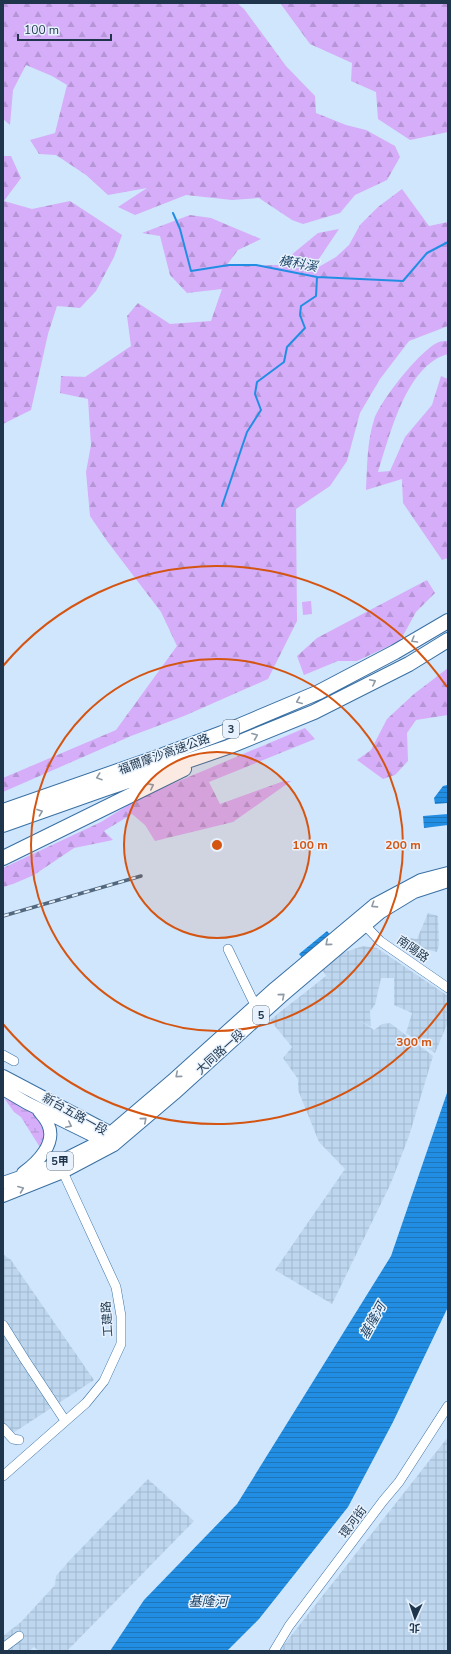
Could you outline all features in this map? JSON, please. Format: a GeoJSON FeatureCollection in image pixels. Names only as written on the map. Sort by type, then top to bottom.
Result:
{"type":"FeatureCollection","features":[{"type":"Feature","properties":{"kind":"highway","name":"福爾摩沙高速公路"},"geometry":{"type":"LineString","coordinates":[[3,811],[162,756],[222,733],[319,692],[395,652],[448,621]]}},
{"type":"Feature","properties":{"kind":"highway","name":"福爾摩沙高速公路"},"geometry":{"type":"LineString","coordinates":[[3,825],[228,747],[314,712],[409,664],[448,640]]}},
{"type":"Feature","properties":{"kind":"highway"},"geometry":{"type":"LineString","coordinates":[[3,858],[228,747]]}},
{"type":"Feature","properties":{"kind":"main road","name":"大同路一段"},"geometry":{"type":"LineString","coordinates":[[3,1196],[63,1172],[114,1145],[174,1094],[282,996],[362,922],[374,905],[421,880],[448,873]]}},
{"type":"Feature","properties":{"kind":"main road","name":"大同路一段"},"geometry":{"type":"LineString","coordinates":[[3,1183],[49,1166],[100,1141],[255,1006],[362,922],[414,892],[448,881]]}},
{"type":"Feature","properties":{"kind":"main road","name":"新台五路一段"},"geometry":{"type":"LineString","coordinates":[[3,1076],[111,1133],[114,1145],[100,1141],[3,1089]]}},
{"type":"Feature","properties":{"kind":"main road"},"geometry":{"type":"LineString","coordinates":[[18,1177],[33,1166],[50,1142],[51,1135],[48,1124],[37,1108]]}},
{"type":"Feature","properties":{"kind":"street","name":"南陽路"},"geometry":{"type":"LineString","coordinates":[[362,922],[380,940],[448,988]]}},
{"type":"Feature","properties":{"kind":"street"},"geometry":{"type":"LineString","coordinates":[[228,950],[255,1006]]}},
{"type":"Feature","properties":{"kind":"street"},"geometry":{"type":"LineString","coordinates":[[3,1055],[14,1061]]}},
{"type":"Feature","properties":{"kind":"street","name":"工建路"},"geometry":{"type":"LineString","coordinates":[[3,1476],[86,1403],[104,1381],[121,1344],[121,1316],[116,1287],[63,1172]]}},
{"type":"Feature","properties":{"kind":"street"},"geometry":{"type":"LineString","coordinates":[[3,1325],[64,1419]]}},
{"type":"Feature","properties":{"kind":"street","name":"環河街"},"geometry":{"type":"LineString","coordinates":[[274,1651],[289,1626],[399,1482],[448,1406]]}},
{"type":"Feature","properties":{"kind":"street"},"geometry":{"type":"LineString","coordinates":[[3,1428],[13,1439],[20,1440]]}},
{"type":"Feature","properties":{"kind":"street"},"geometry":{"type":"LineString","coordinates":[[3,1648],[19,1636]]}},
{"type":"Feature","properties":{"kind":"shaded area"},"geometry":{"type":"Polygon","coordinates":[[[428,913],[438,916],[439,945],[437,952],[409,945],[410,938],[417,939],[428,913]]]}},
{"type":"Feature","properties":{"kind":"shaded area"},"geometry":{"type":"Polygon","coordinates":[[[363,946],[377,948],[448,996],[448,1022],[435,1053],[406,1033],[412,1013],[394,1005],[394,978],[381,978],[375,1005],[370,1011],[371,1027],[359,1020],[374,1030],[382,1024],[390,1023],[433,1056],[409,1136],[391,1183],[332,1304],[275,1270],[345,1169],[319,1142],[298,1090],[298,1079],[283,1058],[292,1047],[270,1020],[326,976],[344,1001],[322,970],[342,953],[363,946]]]}},
{"type":"Feature","properties":{"kind":"shaded area"},"geometry":{"type":"Polygon","coordinates":[[[3,1254],[11,1260],[94,1380],[10,1435],[3,1425],[3,1254]]]}},
{"type":"Feature","properties":{"kind":"shaded area"},"geometry":{"type":"Polygon","coordinates":[[[448,1437],[448,1651],[279,1651],[448,1437]]]}},
{"type":"Feature","properties":{"kind":"shaded area"},"geometry":{"type":"Polygon","coordinates":[[[148,1479],[194,1521],[67,1651],[39,1651],[34,1647],[29,1651],[3,1651],[3,1636],[21,1622],[55,1585],[56,1576],[70,1560],[148,1479]]]}},
{"type":"Feature","properties":{"kind":"green space"},"geometry":{"type":"Polygon","coordinates":[[[3,3],[237,3],[244,9],[286,66],[315,96],[316,113],[346,125],[366,130],[395,146],[400,157],[387,180],[355,195],[340,213],[303,224],[292,220],[259,198],[232,200],[186,195],[135,215],[118,207],[147,188],[108,195],[86,175],[56,155],[39,154],[30,140],[55,133],[67,85],[52,76],[26,65],[13,90],[10,125],[3,119],[3,3]]]}},
{"type":"Feature","properties":{"kind":"green space"},"geometry":{"type":"Polygon","coordinates":[[[280,3],[448,3],[448,132],[410,140],[378,119],[376,92],[351,81],[352,63],[310,44],[280,3]]]}},
{"type":"Feature","properties":{"kind":"green space"},"geometry":{"type":"Polygon","coordinates":[[[3,156],[11,156],[21,178],[4,201],[32,209],[70,201],[122,235],[114,257],[96,291],[80,308],[57,306],[48,334],[31,410],[3,424],[3,156]]]}},
{"type":"Feature","properties":{"kind":"green space"},"geometry":{"type":"Polygon","coordinates":[[[402,189],[429,226],[448,222],[448,326],[409,341],[380,379],[360,413],[347,461],[330,486],[296,509],[297,621],[268,679],[184,716],[131,736],[3,792],[3,778],[116,730],[177,646],[161,612],[90,516],[86,472],[91,445],[88,399],[60,393],[61,376],[85,377],[131,346],[127,316],[138,303],[170,324],[211,321],[222,289],[187,293],[170,275],[160,236],[142,233],[190,215],[211,218],[261,239],[238,250],[226,266],[279,265],[318,233],[339,229],[310,272],[336,257],[349,245],[360,225],[378,207],[402,189]]]}},
{"type":"Feature","properties":{"kind":"green space"},"geometry":{"type":"Polygon","coordinates":[[[448,341],[448,354],[433,361],[421,372],[411,386],[394,421],[378,472],[390,471],[405,437],[432,405],[441,376],[448,379],[448,558],[442,560],[403,503],[402,479],[366,490],[370,437],[378,411],[402,376],[422,354],[439,342],[448,341]]]}},
{"type":"Feature","properties":{"kind":"green space"},"geometry":{"type":"Polygon","coordinates":[[[427,580],[435,593],[416,612],[400,641],[357,661],[338,661],[304,675],[297,656],[317,638],[427,580]]]}},
{"type":"Feature","properties":{"kind":"green space"},"geometry":{"type":"Polygon","coordinates":[[[311,601],[312,614],[303,615],[302,602],[311,601]]]}},
{"type":"Feature","properties":{"kind":"green space"},"geometry":{"type":"Polygon","coordinates":[[[448,668],[448,715],[416,720],[407,733],[408,761],[395,775],[383,779],[357,760],[371,750],[387,719],[414,694],[448,668]]]}},
{"type":"Feature","properties":{"kind":"green space"},"geometry":{"type":"Polygon","coordinates":[[[305,728],[315,739],[209,782],[220,804],[284,781],[291,781],[233,822],[155,841],[145,825],[132,814],[104,831],[113,840],[74,848],[34,875],[3,887],[3,868],[101,822],[141,797],[305,728]]]}},
{"type":"Feature","properties":{"kind":"green space"},"geometry":{"type":"Polygon","coordinates":[[[4,1098],[28,1109],[38,1116],[45,1132],[41,1149],[21,1117],[14,1112],[4,1098]]]}},
{"type":"Feature","properties":{"kind":"water"},"geometry":{"type":"Polygon","coordinates":[[[447,785],[448,803],[435,804],[434,798],[443,786],[447,785]]]}},
{"type":"Feature","properties":{"kind":"water"},"geometry":{"type":"Polygon","coordinates":[[[448,814],[448,825],[424,828],[423,816],[448,814]]]}},
{"type":"Feature","properties":{"kind":"water"},"geometry":{"type":"Polygon","coordinates":[[[327,931],[332,937],[304,960],[299,954],[327,931]]]}},
{"type":"Feature","properties":{"kind":"water","name":"基隆河"},"geometry":{"type":"Polygon","coordinates":[[[448,1090],[448,1307],[393,1422],[348,1507],[259,1619],[227,1651],[110,1651],[144,1600],[237,1504],[391,1256],[448,1090]]]}},
{"type":"Feature","properties":{"kind":"waterway","name":"橫科溪"},"geometry":{"type":"LineString","coordinates":[[173,213],[180,229],[191,271],[229,265],[256,265],[317,277],[403,281],[427,253],[448,242]]}},
{"type":"Feature","properties":{"kind":"waterway"},"geometry":{"type":"LineString","coordinates":[[222,506],[247,432],[261,410],[255,394],[257,382],[284,362],[287,347],[305,328],[300,315],[301,306],[316,296],[317,277]]}},
{"type":"Feature","properties":{"kind":"railway"},"geometry":{"type":"LineString","coordinates":[[3,916],[141,876]]}}]}
